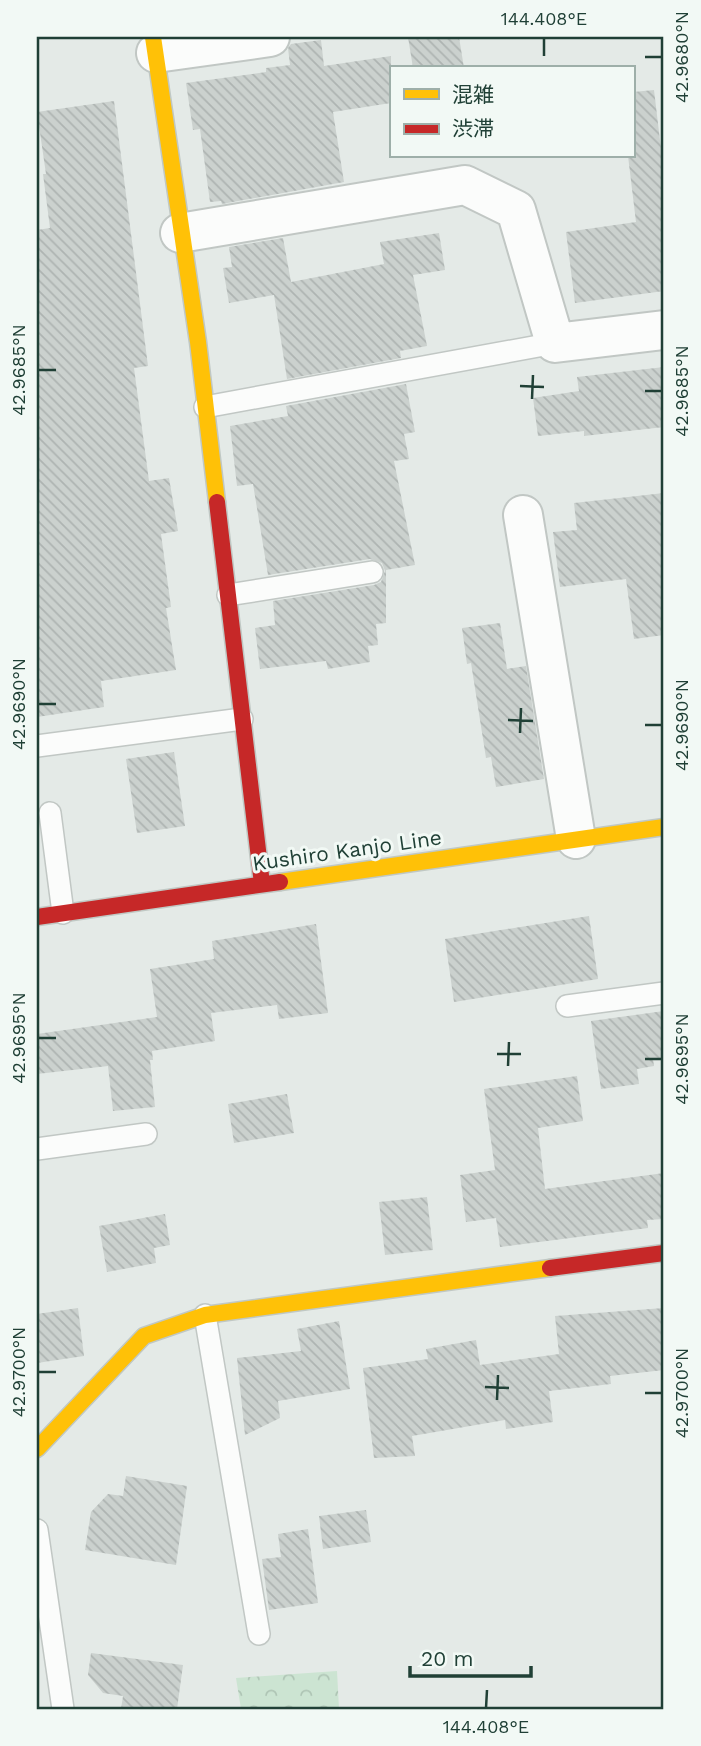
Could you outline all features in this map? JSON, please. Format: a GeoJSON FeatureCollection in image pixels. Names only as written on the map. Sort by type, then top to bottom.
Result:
{"type":"FeatureCollection","features":[{"type":"Feature","properties":{"kind":"street"},"geometry":{"type":"LineString","coordinates":[[262,884],[198,342],[154,45],[270,37]]}},
{"type":"Feature","properties":{"kind":"street"},"geometry":{"type":"LineString","coordinates":[[180,233],[465,185],[516,211],[555,343],[664,330]]}},
{"type":"Feature","properties":{"kind":"street"},"geometry":{"type":"LineString","coordinates":[[523,515],[576,839]]}},
{"type":"Feature","properties":{"kind":"street","name":"Kushiro Kanjo Line"},"geometry":{"type":"LineString","coordinates":[[37,917],[664,827]]}},
{"type":"Feature","properties":{"kind":"street"},"geometry":{"type":"LineString","coordinates":[[37,1449],[144,1336],[205,1315],[664,1253]]}},
{"type":"Feature","properties":{"kind":"lane"},"geometry":{"type":"LineString","coordinates":[[205,407],[555,343]]}},
{"type":"Feature","properties":{"kind":"lane"},"geometry":{"type":"LineString","coordinates":[[228,595],[372,572]]}},
{"type":"Feature","properties":{"kind":"lane"},"geometry":{"type":"LineString","coordinates":[[37,746],[242,719]]}},
{"type":"Feature","properties":{"kind":"lane"},"geometry":{"type":"LineString","coordinates":[[50,813],[63,913]]}},
{"type":"Feature","properties":{"kind":"lane"},"geometry":{"type":"LineString","coordinates":[[568,1006],[664,993]]}},
{"type":"Feature","properties":{"kind":"lane"},"geometry":{"type":"LineString","coordinates":[[37,1149],[146,1134]]}},
{"type":"Feature","properties":{"kind":"lane"},"geometry":{"type":"LineString","coordinates":[[205,1315],[258,1634]]}},
{"type":"Feature","properties":{"kind":"lane"},"geometry":{"type":"LineString","coordinates":[[37,1530],[63,1709]]}},
{"type":"Feature","properties":{"kind":"green space"},"geometry":{"type":"Polygon","coordinates":[[[337,1671],[339,1709],[241,1709],[236,1678],[337,1671]]]}},
{"type":"Feature","properties":{"kind":"building"},"geometry":{"type":"Polygon","coordinates":[[[408,37],[459,37],[464,66],[413,66],[408,37]]]}},
{"type":"Feature","properties":{"kind":"building"},"geometry":{"type":"Polygon","coordinates":[[[321,40],[324,66],[391,56],[390,103],[333,112],[344,182],[222,204],[221,201],[210,202],[200,129],[193,130],[186,83],[266,72],[266,68],[290,65],[288,48],[291,44],[321,40]]]}},
{"type":"Feature","properties":{"kind":"building"},"geometry":{"type":"Polygon","coordinates":[[[654,90],[664,157],[664,291],[575,303],[566,232],[636,222],[628,158],[634,158],[634,92],[654,90]]]}},
{"type":"Feature","properties":{"kind":"building"},"geometry":{"type":"Polygon","coordinates":[[[114,101],[148,366],[134,368],[149,481],[169,478],[178,531],[161,534],[171,607],[166,608],[176,670],[101,681],[104,707],[37,717],[37,230],[50,228],[37,112],[114,101]]]}},
{"type":"Feature","properties":{"kind":"building"},"geometry":{"type":"Polygon","coordinates":[[[439,233],[445,270],[413,275],[427,346],[400,351],[401,358],[287,379],[274,295],[229,303],[223,268],[232,267],[229,247],[283,238],[291,282],[384,264],[380,242],[439,233]]]}},
{"type":"Feature","properties":{"kind":"building"},"geometry":{"type":"Polygon","coordinates":[[[664,367],[664,427],[584,436],[584,431],[538,436],[533,398],[579,391],[577,377],[664,367]]]}},
{"type":"Feature","properties":{"kind":"building"},"geometry":{"type":"Polygon","coordinates":[[[406,384],[415,432],[404,434],[409,459],[394,461],[415,565],[386,570],[386,623],[376,624],[378,645],[368,646],[370,662],[328,669],[326,661],[260,669],[255,628],[275,625],[273,601],[374,585],[381,582],[385,571],[382,563],[370,559],[268,575],[253,484],[237,486],[230,426],[288,416],[286,406],[406,384]]]}},
{"type":"Feature","properties":{"kind":"building"},"geometry":{"type":"Polygon","coordinates":[[[664,493],[664,635],[634,639],[626,579],[560,587],[553,532],[577,530],[574,503],[664,493]]]}},
{"type":"Feature","properties":{"kind":"building"},"geometry":{"type":"Polygon","coordinates":[[[500,623],[507,669],[526,666],[544,779],[496,787],[491,757],[486,758],[471,663],[467,664],[462,628],[500,623]]]}},
{"type":"Feature","properties":{"kind":"building"},"geometry":{"type":"Polygon","coordinates":[[[174,752],[185,826],[137,833],[126,759],[174,752]]]}},
{"type":"Feature","properties":{"kind":"building"},"geometry":{"type":"Polygon","coordinates":[[[589,916],[598,979],[454,1002],[445,939],[589,916]]]}},
{"type":"Feature","properties":{"kind":"building"},"geometry":{"type":"Polygon","coordinates":[[[316,924],[328,1013],[279,1019],[277,1005],[211,1013],[215,1041],[152,1051],[153,1060],[150,1060],[155,1107],[113,1111],[108,1066],[37,1074],[37,1034],[157,1017],[150,969],[214,959],[212,941],[316,924]]]}},
{"type":"Feature","properties":{"kind":"building"},"geometry":{"type":"Polygon","coordinates":[[[664,1011],[664,1058],[653,1059],[654,1066],[637,1069],[639,1084],[601,1089],[591,1021],[664,1011]]]}},
{"type":"Feature","properties":{"kind":"building"},"geometry":{"type":"Polygon","coordinates":[[[577,1076],[583,1121],[538,1128],[545,1189],[664,1173],[664,1219],[647,1220],[648,1228],[500,1247],[496,1218],[466,1222],[460,1175],[495,1170],[484,1089],[577,1076]]]}},
{"type":"Feature","properties":{"kind":"building"},"geometry":{"type":"Polygon","coordinates":[[[287,1094],[294,1133],[234,1143],[228,1104],[287,1094]]]}},
{"type":"Feature","properties":{"kind":"building"},"geometry":{"type":"Polygon","coordinates":[[[427,1197],[433,1250],[385,1255],[379,1202],[427,1197]]]}},
{"type":"Feature","properties":{"kind":"building"},"geometry":{"type":"Polygon","coordinates":[[[165,1214],[170,1245],[154,1248],[156,1263],[107,1272],[99,1226],[165,1214]]]}},
{"type":"Feature","properties":{"kind":"building"},"geometry":{"type":"Polygon","coordinates":[[[78,1308],[84,1356],[37,1363],[37,1314],[78,1308]]]}},
{"type":"Feature","properties":{"kind":"building"},"geometry":{"type":"Polygon","coordinates":[[[664,1308],[664,1370],[610,1376],[611,1384],[549,1391],[553,1422],[506,1429],[505,1420],[412,1436],[415,1456],[374,1458],[363,1368],[428,1359],[426,1349],[476,1340],[480,1365],[559,1354],[555,1316],[664,1308]]]}},
{"type":"Feature","properties":{"kind":"building"},"geometry":{"type":"Polygon","coordinates":[[[339,1321],[350,1389],[278,1401],[280,1418],[245,1435],[237,1358],[301,1351],[297,1329],[339,1321]]]}},
{"type":"Feature","properties":{"kind":"building"},"geometry":{"type":"Polygon","coordinates":[[[126,1476],[187,1486],[176,1565],[85,1550],[91,1512],[108,1494],[123,1496],[126,1476]]]}},
{"type":"Feature","properties":{"kind":"building"},"geometry":{"type":"Polygon","coordinates":[[[366,1510],[371,1542],[323,1549],[319,1516],[366,1510]]]}},
{"type":"Feature","properties":{"kind":"building"},"geometry":{"type":"Polygon","coordinates":[[[308,1529],[318,1603],[269,1610],[262,1559],[281,1557],[278,1534],[308,1529]]]}},
{"type":"Feature","properties":{"kind":"building"},"geometry":{"type":"Polygon","coordinates":[[[91,1653],[183,1665],[177,1709],[121,1709],[123,1696],[103,1693],[88,1675],[91,1653]]]}},
{"type":"Feature","properties":{"kind":"traffic: slow"},"geometry":{"type":"LineString","coordinates":[[153,37],[198,342],[217,502]]}},
{"type":"Feature","properties":{"kind":"traffic: slow"},"geometry":{"type":"LineString","coordinates":[[280,882],[664,827]]}},
{"type":"Feature","properties":{"kind":"traffic: slow"},"geometry":{"type":"LineString","coordinates":[[37,1449],[144,1336],[205,1315],[550,1268]]}},
{"type":"Feature","properties":{"kind":"traffic: jam"},"geometry":{"type":"LineString","coordinates":[[217,502],[262,884]]}},
{"type":"Feature","properties":{"kind":"traffic: jam"},"geometry":{"type":"LineString","coordinates":[[37,917],[280,882]]}},
{"type":"Feature","properties":{"kind":"traffic: jam"},"geometry":{"type":"LineString","coordinates":[[550,1268],[664,1253]]}}]}
